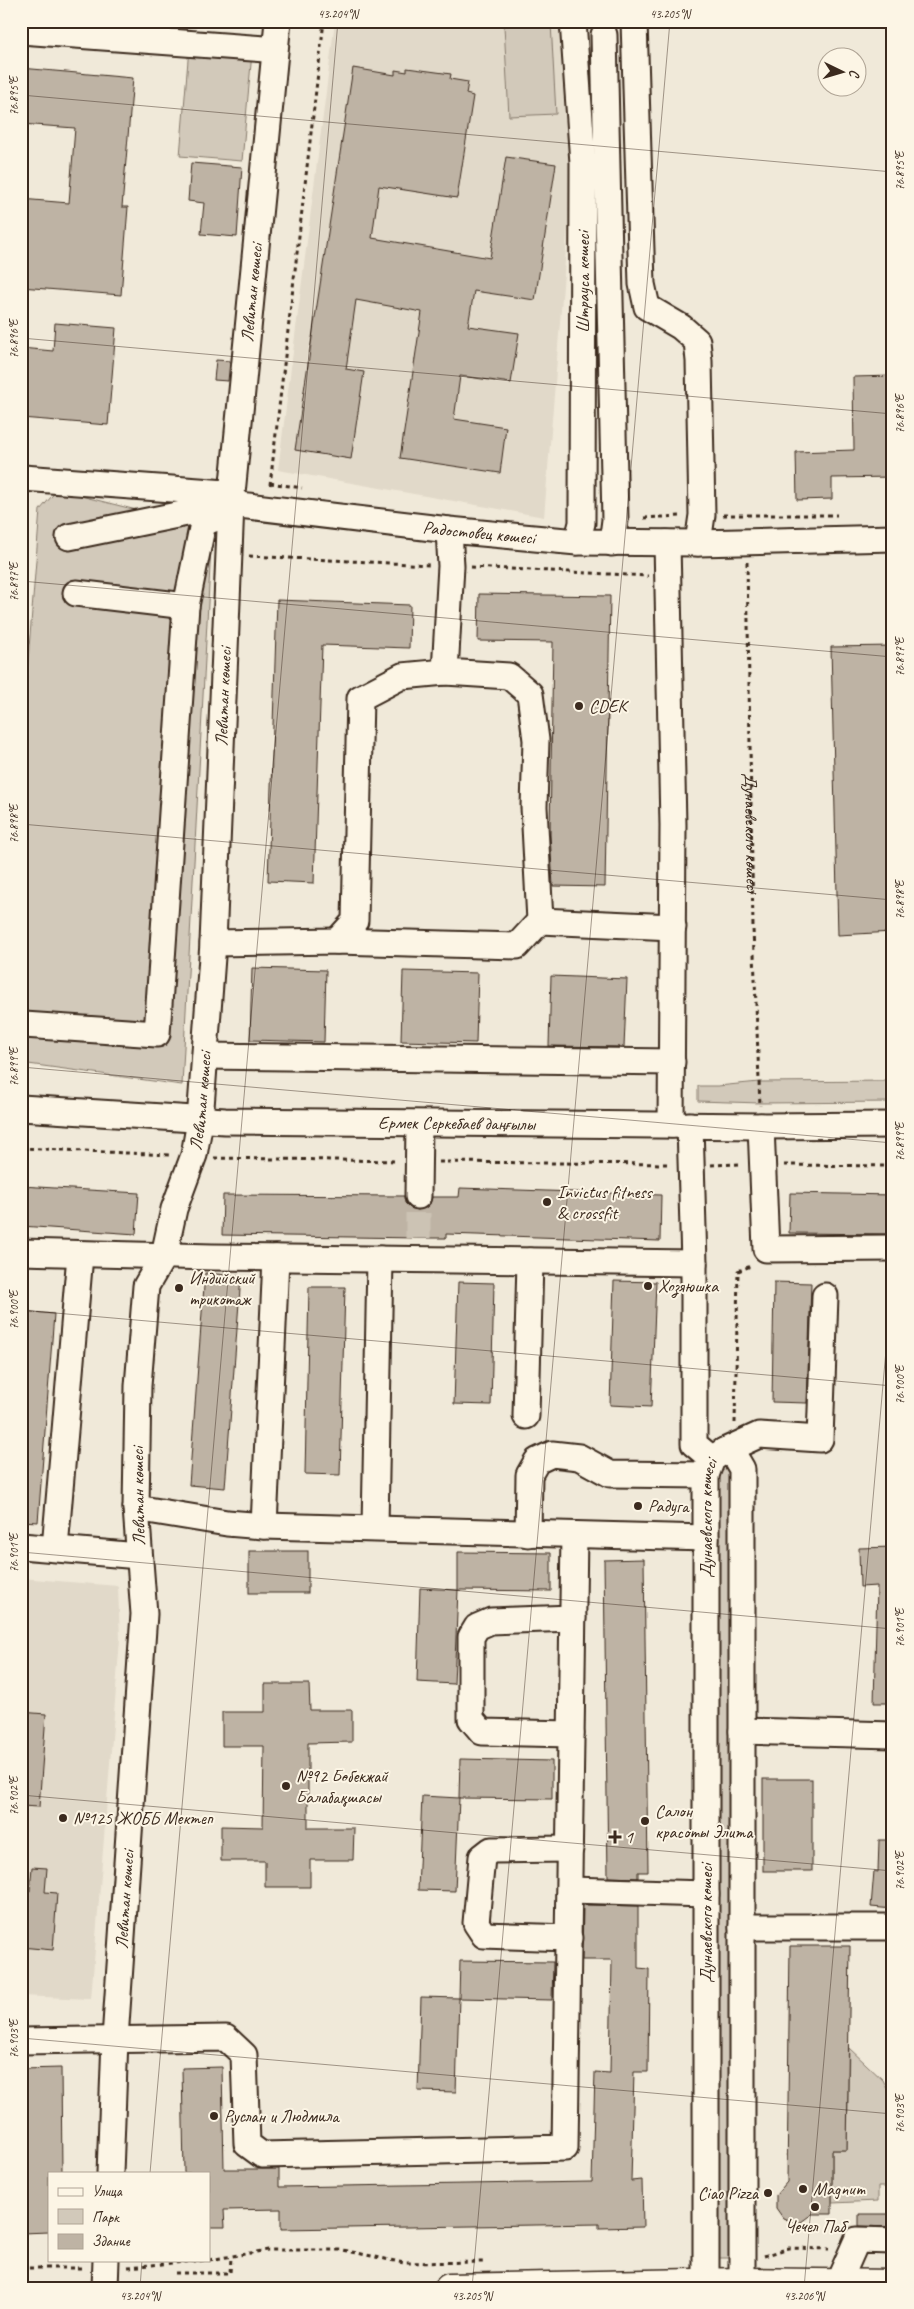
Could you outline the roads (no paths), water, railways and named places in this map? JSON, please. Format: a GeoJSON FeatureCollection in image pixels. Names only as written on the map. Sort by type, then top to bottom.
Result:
{"type":"FeatureCollection","features":[{"type":"Feature","properties":{"kind":"main road"},"geometry":{"type":"LineString","coordinates":[[449,2288],[893,2284]]}},
{"type":"Feature","properties":{"kind":"street","name":"Левитан көшесі"},"geometry":{"type":"LineString","coordinates":[[110,2172],[115,2040],[144,1614],[136,1508],[138,1386],[146,1286],[164,1255],[174,1209],[194,1155],[200,1120],[213,943],[229,503],[278,21]]}},
{"type":"Feature","properties":{"kind":"street","name":"Штрауса көшесі"},"geometry":{"type":"LineString","coordinates":[[573,21],[583,163],[582,523],[577,542]]}},
{"type":"Feature","properties":{"kind":"street"},"geometry":{"type":"LineString","coordinates":[[634,21],[642,284],[647,307],[681,327],[696,341],[699,361],[702,514],[698,543]]}},
{"type":"Feature","properties":{"kind":"street"},"geometry":{"type":"LineString","coordinates":[[21,30],[265,49],[275,47]]}},
{"type":"Feature","properties":{"kind":"street"},"geometry":{"type":"LineString","coordinates":[[604,35],[614,532]]}},
{"type":"Feature","properties":{"kind":"street","name":"Радостовец көшесі"},"geometry":{"type":"LineString","coordinates":[[23,478],[449,530],[577,542],[614,532],[667,543],[893,538]]}},
{"type":"Feature","properties":{"kind":"street"},"geometry":{"type":"LineString","coordinates":[[24,1025],[157,1034],[186,606],[203,523],[229,503]]}},
{"type":"Feature","properties":{"kind":"street","name":"Радостовец көшесі"},"geometry":{"type":"LineString","coordinates":[[69,537],[229,503]]}},
{"type":"Feature","properties":{"kind":"street"},"geometry":{"type":"LineString","coordinates":[[445,672],[451,566],[449,530]]}},
{"type":"Feature","properties":{"kind":"street"},"geometry":{"type":"LineString","coordinates":[[667,543],[673,825],[672,1062],[681,1125],[691,1165],[694,1263],[694,1444],[714,1461]]}},
{"type":"Feature","properties":{"kind":"street"},"geometry":{"type":"LineString","coordinates":[[76,593],[186,606]]}},
{"type":"Feature","properties":{"kind":"street"},"geometry":{"type":"LineString","coordinates":[[213,943],[337,941],[517,946],[540,922],[534,807],[536,740],[530,694],[509,676],[445,672],[402,676],[360,698],[355,921],[337,941]]}},
{"type":"Feature","properties":{"kind":"street"},"geometry":{"type":"LineString","coordinates":[[540,922],[673,928]]}},
{"type":"Feature","properties":{"kind":"street"},"geometry":{"type":"LineString","coordinates":[[205,1056],[672,1062]]}},
{"type":"Feature","properties":{"kind":"street","name":"Ермек Серкебаев даңғылы"},"geometry":{"type":"LineString","coordinates":[[21,1108],[200,1120],[419,1124],[893,1126]]}},
{"type":"Feature","properties":{"kind":"street"},"geometry":{"type":"LineString","coordinates":[[418,1196],[419,1124]]}},
{"type":"Feature","properties":{"kind":"street"},"geometry":{"type":"LineString","coordinates":[[761,1126],[766,1249],[893,1248]]}},
{"type":"Feature","properties":{"kind":"street"},"geometry":{"type":"LineString","coordinates":[[21,1252],[80,1255],[380,1259],[418,1249],[530,1261],[694,1263]]}},
{"type":"Feature","properties":{"kind":"street"},"geometry":{"type":"LineString","coordinates":[[55,1548],[80,1255]]}},
{"type":"Feature","properties":{"kind":"street"},"geometry":{"type":"LineString","coordinates":[[264,1526],[276,1258]]}},
{"type":"Feature","properties":{"kind":"street"},"geometry":{"type":"LineString","coordinates":[[375,1527],[380,1259]]}},
{"type":"Feature","properties":{"kind":"street"},"geometry":{"type":"LineString","coordinates":[[526,1416],[530,1261]]}},
{"type":"Feature","properties":{"kind":"street"},"geometry":{"type":"LineString","coordinates":[[528,1534],[529,1475],[537,1462],[552,1454],[579,1457],[610,1474],[714,1461],[759,1436],[820,1439],[825,1296]]}},
{"type":"Feature","properties":{"kind":"street","name":"Дунаевского көшесі"},"geometry":{"type":"LineString","coordinates":[[706,2285],[706,1538],[714,1461],[735,1456],[742,1469],[742,2285]]}},
{"type":"Feature","properties":{"kind":"street"},"geometry":{"type":"LineString","coordinates":[[136,1508],[227,1523],[264,1526],[375,1527],[528,1534],[706,1538]]}},
{"type":"Feature","properties":{"kind":"street"},"geometry":{"type":"LineString","coordinates":[[21,2041],[226,2038],[244,2055],[247,2144],[262,2156],[565,2148],[574,1535]]}},
{"type":"Feature","properties":{"kind":"street"},"geometry":{"type":"LineString","coordinates":[[21,1546],[139,1556]]}},
{"type":"Feature","properties":{"kind":"street"},"geometry":{"type":"LineString","coordinates":[[571,1734],[482,1732],[471,1720],[471,1637],[477,1627],[491,1621],[573,1618]]}},
{"type":"Feature","properties":{"kind":"street"},"geometry":{"type":"LineString","coordinates":[[742,1730],[893,1735]]}},
{"type":"Feature","properties":{"kind":"street"},"geometry":{"type":"LineString","coordinates":[[569,1938],[484,1935],[476,1923],[482,1857],[491,1850],[570,1849]]}},
{"type":"Feature","properties":{"kind":"street"},"geometry":{"type":"LineString","coordinates":[[570,1890],[706,1894]]}},
{"type":"Feature","properties":{"kind":"street"},"geometry":{"type":"LineString","coordinates":[[742,1928],[893,1927]]}},
{"type":"Feature","properties":{"kind":"street"},"geometry":{"type":"LineString","coordinates":[[838,2283],[857,2240],[893,2241]]}},
{"type":"Feature","properties":{"kind":"tunnel"},"geometry":{"type":"LineString","coordinates":[[418,1196],[418,1238]]}},
{"type":"Feature","properties":{"kind":"place","name":"CDEK"},"geometry":{"type":"Point","coordinates":[579,706]}},
{"type":"Feature","properties":{"kind":"place","name":"Invictus fitness & crossfit"},"geometry":{"type":"Point","coordinates":[547,1202]}},
{"type":"Feature","properties":{"kind":"place","name":"Хозяюшка"},"geometry":{"type":"Point","coordinates":[648,1286]}},
{"type":"Feature","properties":{"kind":"place","name":"Индийский трикотаж"},"geometry":{"type":"Point","coordinates":[179,1288]}},
{"type":"Feature","properties":{"kind":"place","name":"Радуга"},"geometry":{"type":"Point","coordinates":[638,1506]}},
{"type":"Feature","properties":{"kind":"place","name":"№92 Бөбекжай Балабақшасы"},"geometry":{"type":"Point","coordinates":[286,1786]}},
{"type":"Feature","properties":{"kind":"place","name":"№125 ЖОББ Мектеп"},"geometry":{"type":"Point","coordinates":[63,1818]}},
{"type":"Feature","properties":{"kind":"place","name":"Салон красоты Элита"},"geometry":{"type":"Point","coordinates":[645,1821]}},
{"type":"Feature","properties":{"kind":"place","name":"1"},"geometry":{"type":"Point","coordinates":[615,1837]}},
{"type":"Feature","properties":{"kind":"place","name":"Руслан и Людмила"},"geometry":{"type":"Point","coordinates":[214,2116]}},
{"type":"Feature","properties":{"kind":"place","name":"Magnum"},"geometry":{"type":"Point","coordinates":[803,2189]}},
{"type":"Feature","properties":{"kind":"place","name":"Ciao Pizza"},"geometry":{"type":"Point","coordinates":[768,2193]}},
{"type":"Feature","properties":{"kind":"place","name":"Чечел Паб"},"geometry":{"type":"Point","coordinates":[815,2207]}}]}
